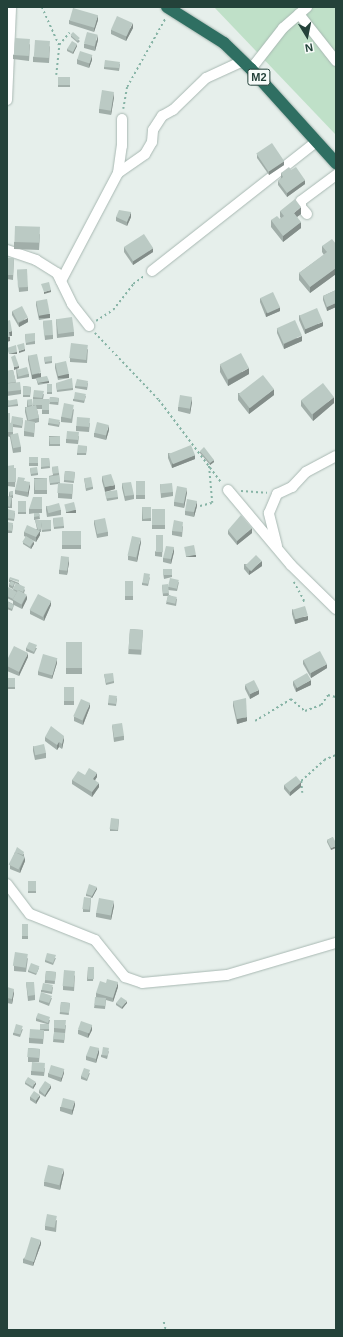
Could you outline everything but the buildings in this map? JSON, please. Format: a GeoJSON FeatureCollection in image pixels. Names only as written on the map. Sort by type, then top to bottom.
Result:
{"type":"FeatureCollection","features":[{"type":"Feature","properties":{"kind":"highway","name":"M2"},"geometry":{"type":"LineString","coordinates":[[169,8],[224,43],[247,65],[336,163]]}},
{"type":"Feature","properties":{"kind":"street"},"geometry":{"type":"LineString","coordinates":[[7,100],[11,7]]}},
{"type":"Feature","properties":{"kind":"street"},"geometry":{"type":"LineString","coordinates":[[118,173],[145,154],[152,142],[153,130],[162,116],[173,110],[206,78],[247,65],[303,10],[336,61]]}},
{"type":"Feature","properties":{"kind":"street"},"geometry":{"type":"LineString","coordinates":[[61,282],[118,173],[122,146],[122,119]]}},
{"type":"Feature","properties":{"kind":"street"},"geometry":{"type":"LineString","coordinates":[[152,271],[317,141]]}},
{"type":"Feature","properties":{"kind":"street"},"geometry":{"type":"LineString","coordinates":[[307,214],[301,207],[301,201],[336,175]]}},
{"type":"Feature","properties":{"kind":"street"},"geometry":{"type":"LineString","coordinates":[[7,250],[49,267],[57,273],[72,304],[89,326]]}},
{"type":"Feature","properties":{"kind":"street"},"geometry":{"type":"LineString","coordinates":[[278,549],[269,513],[277,494],[292,487],[306,472],[336,456]]}},
{"type":"Feature","properties":{"kind":"street"},"geometry":{"type":"LineString","coordinates":[[228,490],[291,565],[336,609]]}},
{"type":"Feature","properties":{"kind":"street"},"geometry":{"type":"LineString","coordinates":[[7,884],[30,914],[95,940],[125,977],[142,984],[227,974],[336,943]]}},
{"type":"Feature","properties":{"kind":"path"},"geometry":{"type":"LineString","coordinates":[[42,7],[59,45],[56,74]]}},
{"type":"Feature","properties":{"kind":"path"},"geometry":{"type":"LineString","coordinates":[[122,119],[127,87],[169,8]]}},
{"type":"Feature","properties":{"kind":"path"},"geometry":{"type":"LineString","coordinates":[[59,45],[69,33]]}},
{"type":"Feature","properties":{"kind":"path"},"geometry":{"type":"LineString","coordinates":[[152,271],[133,284],[113,310],[89,326],[159,400],[228,490],[277,494]]}},
{"type":"Feature","properties":{"kind":"path"},"geometry":{"type":"LineString","coordinates":[[200,506],[212,504],[209,466]]}},
{"type":"Feature","properties":{"kind":"path"},"geometry":{"type":"LineString","coordinates":[[291,565],[296,589],[304,600],[303,604]]}},
{"type":"Feature","properties":{"kind":"path"},"geometry":{"type":"LineString","coordinates":[[255,721],[291,699],[305,711],[320,705],[328,695],[336,697]]}},
{"type":"Feature","properties":{"kind":"path"},"geometry":{"type":"LineString","coordinates":[[302,793],[302,781],[324,760],[336,754]]}},
{"type":"Feature","properties":{"kind":"path"},"geometry":{"type":"LineString","coordinates":[[164,1322],[166,1330]]}},
{"type":"Feature","properties":{"kind":"green space"},"geometry":{"type":"Polygon","coordinates":[[[214,7],[336,7],[336,135],[214,7]]]}}]}
